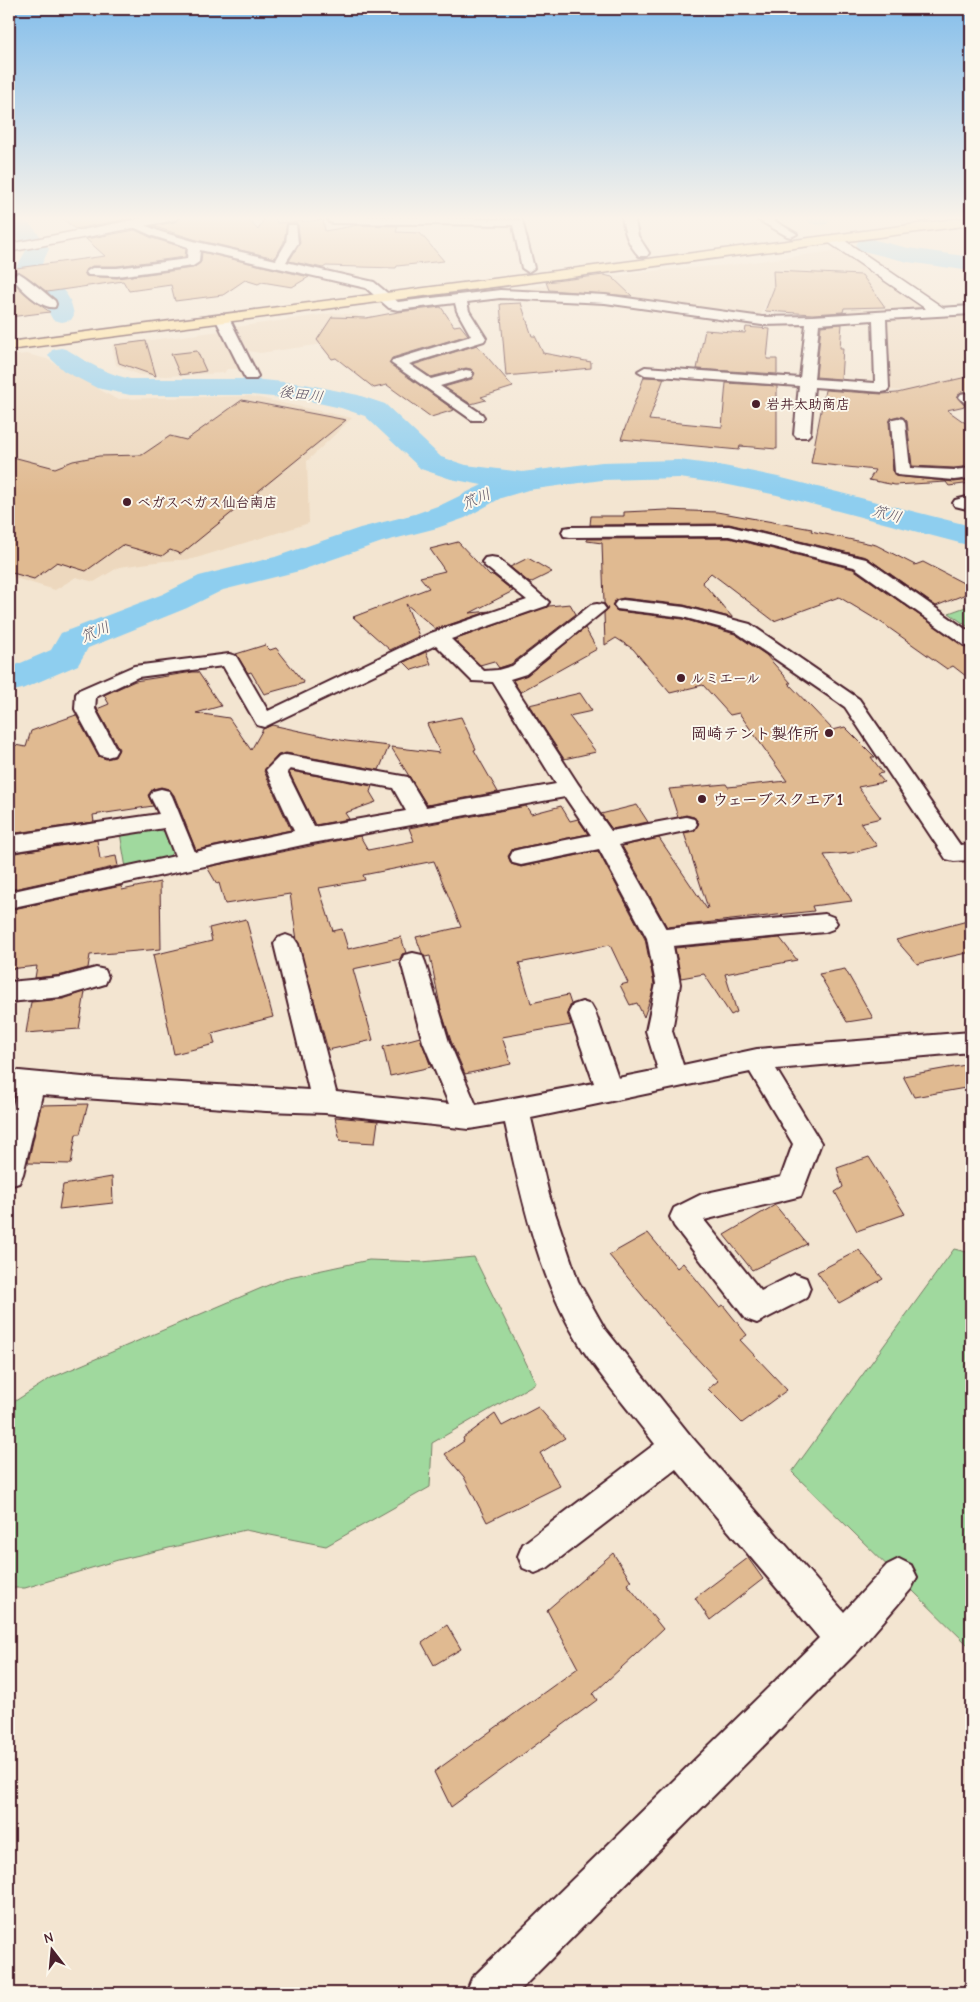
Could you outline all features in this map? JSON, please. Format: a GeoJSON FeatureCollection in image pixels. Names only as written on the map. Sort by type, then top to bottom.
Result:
{"type":"FeatureCollection","features":[{"type":"Feature","properties":{"kind":"highway"},"geometry":{"type":"LineString","coordinates":[[9,335],[229,309]]}},
{"type":"Feature","properties":{"kind":"highway"},"geometry":{"type":"LineString","coordinates":[[9,346],[274,309]]}},
{"type":"Feature","properties":{"kind":"street"},"geometry":{"type":"LineString","coordinates":[[463,309],[480,338],[398,362],[477,417]]}},
{"type":"Feature","properties":{"kind":"street"},"geometry":{"type":"LineString","coordinates":[[683,309],[762,320],[813,320],[971,310]]}},
{"type":"Feature","properties":{"kind":"street"},"geometry":{"type":"LineString","coordinates":[[936,309],[940,312]]}},
{"type":"Feature","properties":{"kind":"street"},"geometry":{"type":"LineString","coordinates":[[645,371],[882,388],[879,315]]}},
{"type":"Feature","properties":{"kind":"street"},"geometry":{"type":"LineString","coordinates":[[222,318],[251,376]]}},
{"type":"Feature","properties":{"kind":"street"},"geometry":{"type":"LineString","coordinates":[[802,434],[813,320]]}},
{"type":"Feature","properties":{"kind":"street"},"geometry":{"type":"LineString","coordinates":[[430,384],[466,374]]}},
{"type":"Feature","properties":{"kind":"street"},"geometry":{"type":"LineString","coordinates":[[898,422],[903,472],[954,475],[971,473]]}},
{"type":"Feature","properties":{"kind":"street"},"geometry":{"type":"LineString","coordinates":[[971,501],[961,503],[971,505]]}},
{"type":"Feature","properties":{"kind":"street"},"geometry":{"type":"LineString","coordinates":[[570,532],[729,531],[860,563],[971,641]]}},
{"type":"Feature","properties":{"kind":"street"},"geometry":{"type":"LineString","coordinates":[[107,750],[85,708],[86,694],[134,672],[229,660],[264,721],[438,637],[540,602],[491,562]]}},
{"type":"Feature","properties":{"kind":"street"},"geometry":{"type":"LineString","coordinates":[[623,605],[684,612],[743,628],[852,703],[954,853],[971,852]]}},
{"type":"Feature","properties":{"kind":"street"},"geometry":{"type":"LineString","coordinates":[[438,637],[479,677],[499,676],[518,670],[597,609]]}},
{"type":"Feature","properties":{"kind":"street"},"geometry":{"type":"LineString","coordinates":[[499,676],[570,789],[606,841],[659,938],[668,984],[659,1031],[674,1077]]}},
{"type":"Feature","properties":{"kind":"street"},"geometry":{"type":"LineString","coordinates":[[307,836],[276,770],[286,762],[401,782],[419,815]]}},
{"type":"Feature","properties":{"kind":"street"},"geometry":{"type":"LineString","coordinates":[[9,900],[307,836],[570,789]]}},
{"type":"Feature","properties":{"kind":"street"},"geometry":{"type":"LineString","coordinates":[[161,796],[188,862]]}},
{"type":"Feature","properties":{"kind":"street"},"geometry":{"type":"LineString","coordinates":[[9,844],[172,819]]}},
{"type":"Feature","properties":{"kind":"street"},"geometry":{"type":"LineString","coordinates":[[521,857],[686,824]]}},
{"type":"Feature","properties":{"kind":"street"},"geometry":{"type":"LineString","coordinates":[[659,938],[825,923]]}},
{"type":"Feature","properties":{"kind":"street"},"geometry":{"type":"LineString","coordinates":[[286,944],[326,1102]]}},
{"type":"Feature","properties":{"kind":"street"},"geometry":{"type":"LineString","coordinates":[[413,962],[426,1014],[458,1098],[469,1118]]}},
{"type":"Feature","properties":{"kind":"street"},"geometry":{"type":"LineString","coordinates":[[9,992],[62,987],[96,977]]}},
{"type":"Feature","properties":{"kind":"street"},"geometry":{"type":"LineString","coordinates":[[582,1012],[610,1091]]}},
{"type":"Feature","properties":{"kind":"street"},"geometry":{"type":"LineString","coordinates":[[9,1174],[21,1082],[112,1091],[326,1102],[469,1118],[757,1060],[971,1042]]}},
{"type":"Feature","properties":{"kind":"street"},"geometry":{"type":"LineString","coordinates":[[757,1060],[808,1143],[791,1187],[702,1207],[684,1217],[758,1309],[795,1288]]}},
{"type":"Feature","properties":{"kind":"street"},"geometry":{"type":"LineString","coordinates":[[516,1110],[535,1195],[565,1286],[594,1339],[678,1447],[844,1639]]}},
{"type":"Feature","properties":{"kind":"street"},"geometry":{"type":"LineString","coordinates":[[535,1556],[678,1447]]}},
{"type":"Feature","properties":{"kind":"street"},"geometry":{"type":"LineString","coordinates":[[487,1993],[844,1639],[899,1577]]}},
{"type":"Feature","properties":{"kind":"shaded area"},"geometry":{"type":"Polygon","coordinates":[[[704,309],[763,309],[760,317],[704,309]]]}},
{"type":"Feature","properties":{"kind":"shaded area"},"geometry":{"type":"Polygon","coordinates":[[[813,309],[918,309],[917,311],[811,318],[813,309]]]}},
{"type":"Feature","properties":{"kind":"shaded area"},"geometry":{"type":"Polygon","coordinates":[[[335,313],[359,315],[337,342],[260,353],[248,351],[236,327],[335,313]]]}},
{"type":"Feature","properties":{"kind":"shaded area"},"geometry":{"type":"Polygon","coordinates":[[[971,313],[971,390],[918,402],[903,391],[887,390],[884,317],[971,313]]]}},
{"type":"Feature","properties":{"kind":"shaded area"},"geometry":{"type":"Polygon","coordinates":[[[221,331],[239,369],[227,369],[224,373],[166,376],[139,375],[116,365],[112,345],[221,331]]]}},
{"type":"Feature","properties":{"kind":"shaded area"},"geometry":{"type":"Polygon","coordinates":[[[27,354],[47,359],[116,399],[250,396],[352,418],[307,461],[309,523],[193,559],[119,567],[94,582],[76,577],[55,590],[9,576],[9,356],[27,354]]]}},
{"type":"Feature","properties":{"kind":"green space"},"geometry":{"type":"Polygon","coordinates":[[[971,605],[971,629],[949,613],[971,605]]]}},
{"type":"Feature","properties":{"kind":"green space"},"geometry":{"type":"Polygon","coordinates":[[[152,828],[166,832],[174,850],[168,858],[126,868],[120,833],[152,828]]]}},
{"type":"Feature","properties":{"kind":"green space"},"geometry":{"type":"Polygon","coordinates":[[[954,1249],[971,1253],[971,1648],[792,1472],[954,1249]]]}},
{"type":"Feature","properties":{"kind":"green space"},"geometry":{"type":"Polygon","coordinates":[[[474,1257],[536,1383],[432,1443],[430,1487],[326,1546],[245,1530],[118,1560],[25,1588],[9,1588],[9,1405],[51,1378],[285,1278],[369,1260],[422,1262],[474,1257]]]}},
{"type":"Feature","properties":{"kind":"building"},"geometry":{"type":"Polygon","coordinates":[[[9,309],[46,309],[50,312],[9,317],[9,309]]]}},
{"type":"Feature","properties":{"kind":"building"},"geometry":{"type":"Polygon","coordinates":[[[443,309],[454,326],[460,325],[468,335],[392,358],[389,363],[454,410],[431,417],[387,385],[374,388],[336,358],[332,359],[317,340],[332,317],[366,318],[398,312],[443,309]]]}},
{"type":"Feature","properties":{"kind":"building"},"geometry":{"type":"Polygon","coordinates":[[[500,309],[523,309],[532,336],[535,336],[543,353],[591,362],[591,368],[506,376],[500,309]]]}},
{"type":"Feature","properties":{"kind":"building"},"geometry":{"type":"Polygon","coordinates":[[[766,309],[844,309],[843,312],[813,314],[765,311],[766,309]]]}},
{"type":"Feature","properties":{"kind":"building"},"geometry":{"type":"Polygon","coordinates":[[[842,324],[840,348],[843,348],[841,379],[816,377],[821,326],[842,324]]]}},
{"type":"Feature","properties":{"kind":"building"},"geometry":{"type":"Polygon","coordinates":[[[746,327],[770,329],[767,359],[777,359],[777,374],[697,369],[705,330],[745,333],[746,327]]]}},
{"type":"Feature","properties":{"kind":"building"},"geometry":{"type":"Polygon","coordinates":[[[146,341],[156,376],[119,363],[115,345],[146,341]]]}},
{"type":"Feature","properties":{"kind":"building"},"geometry":{"type":"Polygon","coordinates":[[[477,345],[513,387],[481,397],[486,400],[471,404],[444,387],[472,379],[475,373],[471,369],[466,368],[431,377],[413,365],[477,345]]]}},
{"type":"Feature","properties":{"kind":"building"},"geometry":{"type":"Polygon","coordinates":[[[197,351],[206,371],[180,375],[171,354],[197,351]]]}},
{"type":"Feature","properties":{"kind":"building"},"geometry":{"type":"Polygon","coordinates":[[[971,376],[971,392],[961,392],[957,397],[965,406],[947,410],[971,427],[971,466],[954,468],[912,466],[907,421],[903,417],[898,416],[891,418],[889,422],[893,472],[895,476],[954,482],[971,480],[971,483],[949,486],[946,482],[895,485],[869,480],[875,470],[811,463],[825,390],[882,394],[897,393],[971,376]]]}},
{"type":"Feature","properties":{"kind":"building"},"geometry":{"type":"Polygon","coordinates":[[[644,377],[664,378],[649,420],[722,427],[726,383],[777,386],[777,449],[740,446],[739,450],[621,439],[644,377]]]}},
{"type":"Feature","properties":{"kind":"building","name":"ベガスベガス仙台南店"},"geometry":{"type":"Polygon","coordinates":[[[242,400],[346,420],[181,554],[170,550],[162,556],[122,545],[86,571],[57,562],[34,579],[9,572],[9,456],[55,468],[73,461],[99,456],[142,455],[170,436],[186,440],[242,400]]]}},
{"type":"Feature","properties":{"kind":"building"},"geometry":{"type":"Polygon","coordinates":[[[666,510],[717,512],[812,529],[811,531],[876,545],[915,565],[923,562],[971,587],[971,592],[936,606],[866,557],[729,524],[590,525],[591,516],[624,516],[624,512],[666,510]]]}},
{"type":"Feature","properties":{"kind":"building"},"geometry":{"type":"Polygon","coordinates":[[[729,538],[853,569],[971,651],[971,680],[953,666],[947,669],[882,623],[839,597],[774,621],[711,573],[702,582],[733,618],[684,605],[623,598],[616,600],[612,605],[617,611],[683,619],[735,634],[766,655],[791,683],[788,683],[833,730],[845,727],[875,757],[871,757],[883,773],[877,774],[884,782],[858,787],[881,818],[860,823],[877,846],[851,853],[824,855],[852,901],[812,906],[814,911],[667,927],[622,846],[659,838],[707,909],[684,833],[694,831],[699,823],[694,817],[686,815],[678,817],[669,789],[726,784],[728,787],[787,781],[739,713],[730,715],[703,685],[670,693],[633,649],[616,638],[605,645],[604,613],[608,609],[604,603],[602,543],[587,541],[587,539],[729,538]]]}},
{"type":"Feature","properties":{"kind":"building"},"geometry":{"type":"Polygon","coordinates":[[[458,542],[490,576],[493,575],[513,591],[470,613],[490,611],[436,629],[406,604],[419,636],[390,650],[353,617],[429,588],[420,577],[445,571],[430,549],[458,542]]]}},
{"type":"Feature","properties":{"kind":"building"},"geometry":{"type":"Polygon","coordinates":[[[528,558],[552,572],[530,583],[510,567],[528,558]]]}},
{"type":"Feature","properties":{"kind":"building"},"geometry":{"type":"Polygon","coordinates":[[[570,604],[576,614],[511,664],[499,668],[494,661],[480,665],[454,640],[549,606],[570,604]]]}},
{"type":"Feature","properties":{"kind":"building"},"geometry":{"type":"Polygon","coordinates":[[[585,628],[597,649],[520,692],[513,680],[527,675],[585,628]]]}},
{"type":"Feature","properties":{"kind":"building"},"geometry":{"type":"Polygon","coordinates":[[[265,645],[270,650],[276,648],[304,683],[264,694],[251,672],[248,673],[236,654],[265,645]]]}},
{"type":"Feature","properties":{"kind":"building"},"geometry":{"type":"Polygon","coordinates":[[[426,652],[431,664],[412,670],[404,662],[426,652]]]}},
{"type":"Feature","properties":{"kind":"building"},"geometry":{"type":"Polygon","coordinates":[[[198,672],[221,706],[196,713],[229,718],[251,750],[263,729],[272,725],[346,741],[389,746],[379,770],[286,753],[278,755],[264,771],[291,830],[196,850],[174,795],[169,789],[161,787],[153,789],[148,795],[153,806],[93,815],[94,822],[9,834],[9,744],[26,747],[31,731],[76,715],[98,756],[106,759],[115,757],[119,749],[97,709],[109,704],[104,695],[135,681],[198,672]]]}},
{"type":"Feature","properties":{"kind":"building"},"geometry":{"type":"Polygon","coordinates":[[[580,693],[592,711],[569,716],[596,752],[564,759],[529,705],[580,693]]]}},
{"type":"Feature","properties":{"kind":"building"},"geometry":{"type":"Polygon","coordinates":[[[461,717],[476,749],[474,750],[498,792],[427,805],[391,747],[440,753],[427,724],[461,717]]]}},
{"type":"Feature","properties":{"kind":"building"},"geometry":{"type":"Polygon","coordinates":[[[289,772],[372,786],[370,792],[376,802],[345,813],[349,819],[315,825],[289,772]]]}},
{"type":"Feature","properties":{"kind":"building"},"geometry":{"type":"Polygon","coordinates":[[[637,805],[648,822],[612,829],[601,814],[637,805]]]}},
{"type":"Feature","properties":{"kind":"building"},"geometry":{"type":"Polygon","coordinates":[[[526,806],[531,814],[561,806],[570,821],[578,819],[588,834],[513,849],[508,856],[511,864],[521,867],[598,851],[645,939],[654,984],[653,991],[644,1017],[637,1003],[630,1005],[620,985],[628,983],[610,945],[519,963],[531,1003],[568,995],[571,1004],[567,1013],[571,1025],[502,1037],[511,1064],[465,1074],[451,1041],[441,1010],[430,956],[425,957],[422,953],[416,937],[461,927],[434,861],[363,875],[365,880],[319,888],[333,931],[342,929],[348,949],[401,937],[406,953],[402,954],[400,959],[353,969],[373,1040],[328,1050],[297,940],[290,894],[225,904],[219,883],[217,884],[207,867],[360,836],[368,850],[414,841],[409,828],[526,806]]]}},
{"type":"Feature","properties":{"kind":"building"},"geometry":{"type":"Polygon","coordinates":[[[97,840],[100,859],[116,856],[118,866],[9,890],[9,854],[97,840]]]}},
{"type":"Feature","properties":{"kind":"building"},"geometry":{"type":"Polygon","coordinates":[[[160,882],[161,949],[90,955],[88,968],[62,975],[35,978],[37,966],[9,969],[9,910],[121,886],[122,890],[160,882]]]}},
{"type":"Feature","properties":{"kind":"building"},"geometry":{"type":"Polygon","coordinates":[[[246,919],[273,1017],[212,1033],[215,1044],[174,1054],[153,955],[212,941],[209,928],[246,919]]]}},
{"type":"Feature","properties":{"kind":"building"},"geometry":{"type":"Polygon","coordinates":[[[971,920],[971,952],[917,964],[896,940],[971,920]]]}},
{"type":"Feature","properties":{"kind":"building"},"geometry":{"type":"Polygon","coordinates":[[[780,938],[797,960],[725,974],[737,1012],[731,1015],[704,974],[681,978],[675,948],[780,938]]]}},
{"type":"Feature","properties":{"kind":"building"},"geometry":{"type":"Polygon","coordinates":[[[845,969],[873,1018],[847,1022],[819,974],[845,969]]]}},
{"type":"Feature","properties":{"kind":"building"},"geometry":{"type":"Polygon","coordinates":[[[85,992],[79,1029],[26,1033],[31,1002],[63,999],[85,992]]]}},
{"type":"Feature","properties":{"kind":"building"},"geometry":{"type":"Polygon","coordinates":[[[420,1037],[431,1067],[390,1076],[383,1047],[420,1037]]]}},
{"type":"Feature","properties":{"kind":"building"},"geometry":{"type":"Polygon","coordinates":[[[971,1064],[971,1087],[914,1097],[903,1076],[971,1064]]]}},
{"type":"Feature","properties":{"kind":"building"},"geometry":{"type":"Polygon","coordinates":[[[88,1104],[80,1134],[76,1134],[71,1164],[28,1163],[41,1105],[88,1104]]]}},
{"type":"Feature","properties":{"kind":"building"},"geometry":{"type":"Polygon","coordinates":[[[335,1117],[378,1121],[375,1143],[340,1141],[335,1117]]]}},
{"type":"Feature","properties":{"kind":"building"},"geometry":{"type":"Polygon","coordinates":[[[869,1157],[905,1214],[857,1231],[835,1192],[843,1187],[837,1168],[869,1157]]]}},
{"type":"Feature","properties":{"kind":"building"},"geometry":{"type":"Polygon","coordinates":[[[112,1177],[113,1203],[59,1209],[63,1185],[112,1177]]]}},
{"type":"Feature","properties":{"kind":"building"},"geometry":{"type":"Polygon","coordinates":[[[775,1205],[807,1244],[752,1270],[724,1235],[775,1205]]]}},
{"type":"Feature","properties":{"kind":"building"},"geometry":{"type":"Polygon","coordinates":[[[648,1233],[677,1268],[683,1263],[719,1307],[723,1305],[747,1335],[740,1340],[787,1390],[742,1423],[708,1389],[718,1381],[675,1335],[609,1255],[648,1233]]]}},
{"type":"Feature","properties":{"kind":"building"},"geometry":{"type":"Polygon","coordinates":[[[859,1250],[883,1279],[839,1303],[817,1272],[859,1250]]]}},
{"type":"Feature","properties":{"kind":"building"},"geometry":{"type":"Polygon","coordinates":[[[538,1407],[565,1438],[540,1453],[560,1486],[487,1522],[464,1477],[445,1454],[464,1441],[463,1438],[495,1414],[502,1426],[538,1407]]]}},
{"type":"Feature","properties":{"kind":"building"},"geometry":{"type":"Polygon","coordinates":[[[613,1553],[631,1581],[627,1584],[663,1629],[593,1694],[597,1700],[451,1807],[434,1772],[578,1668],[547,1610],[613,1553]]]}},
{"type":"Feature","properties":{"kind":"building"},"geometry":{"type":"Polygon","coordinates":[[[748,1558],[763,1579],[710,1620],[695,1598],[748,1558]]]}},
{"type":"Feature","properties":{"kind":"building"},"geometry":{"type":"Polygon","coordinates":[[[447,1625],[461,1649],[434,1665],[422,1643],[447,1625]]]}},
{"type":"Feature","properties":{"kind":"waterway","name":"後田川"},"geometry":{"type":"LineString","coordinates":[[61,309],[62,315]]}},
{"type":"Feature","properties":{"kind":"waterway","name":"後田川"},"geometry":{"type":"LineString","coordinates":[[61,356],[73,365],[107,382],[130,387],[252,387],[305,392],[348,401],[375,410],[431,463],[462,473],[522,481]]}},
{"type":"Feature","properties":{"kind":"waterway","name":"笊川"},"geometry":{"type":"LineString","coordinates":[[9,681],[65,657],[74,641],[175,601],[211,583],[287,564],[371,535],[426,521],[454,511],[490,492],[523,481],[602,471],[679,469],[724,475],[778,486],[971,536]]}},
{"type":"Feature","properties":{"kind":"place","name":"岩井太助商店"},"geometry":{"type":"Point","coordinates":[756,404]}},
{"type":"Feature","properties":{"kind":"place","name":"ベガスベガス仙台南店"},"geometry":{"type":"Point","coordinates":[127,502]}},
{"type":"Feature","properties":{"kind":"place","name":"ルミエール"},"geometry":{"type":"Point","coordinates":[681,678]}},
{"type":"Feature","properties":{"kind":"place","name":"岡崎テント製作所"},"geometry":{"type":"Point","coordinates":[829,733]}},
{"type":"Feature","properties":{"kind":"place","name":"ウェーブスクエア1"},"geometry":{"type":"Point","coordinates":[702,799]}}]}
